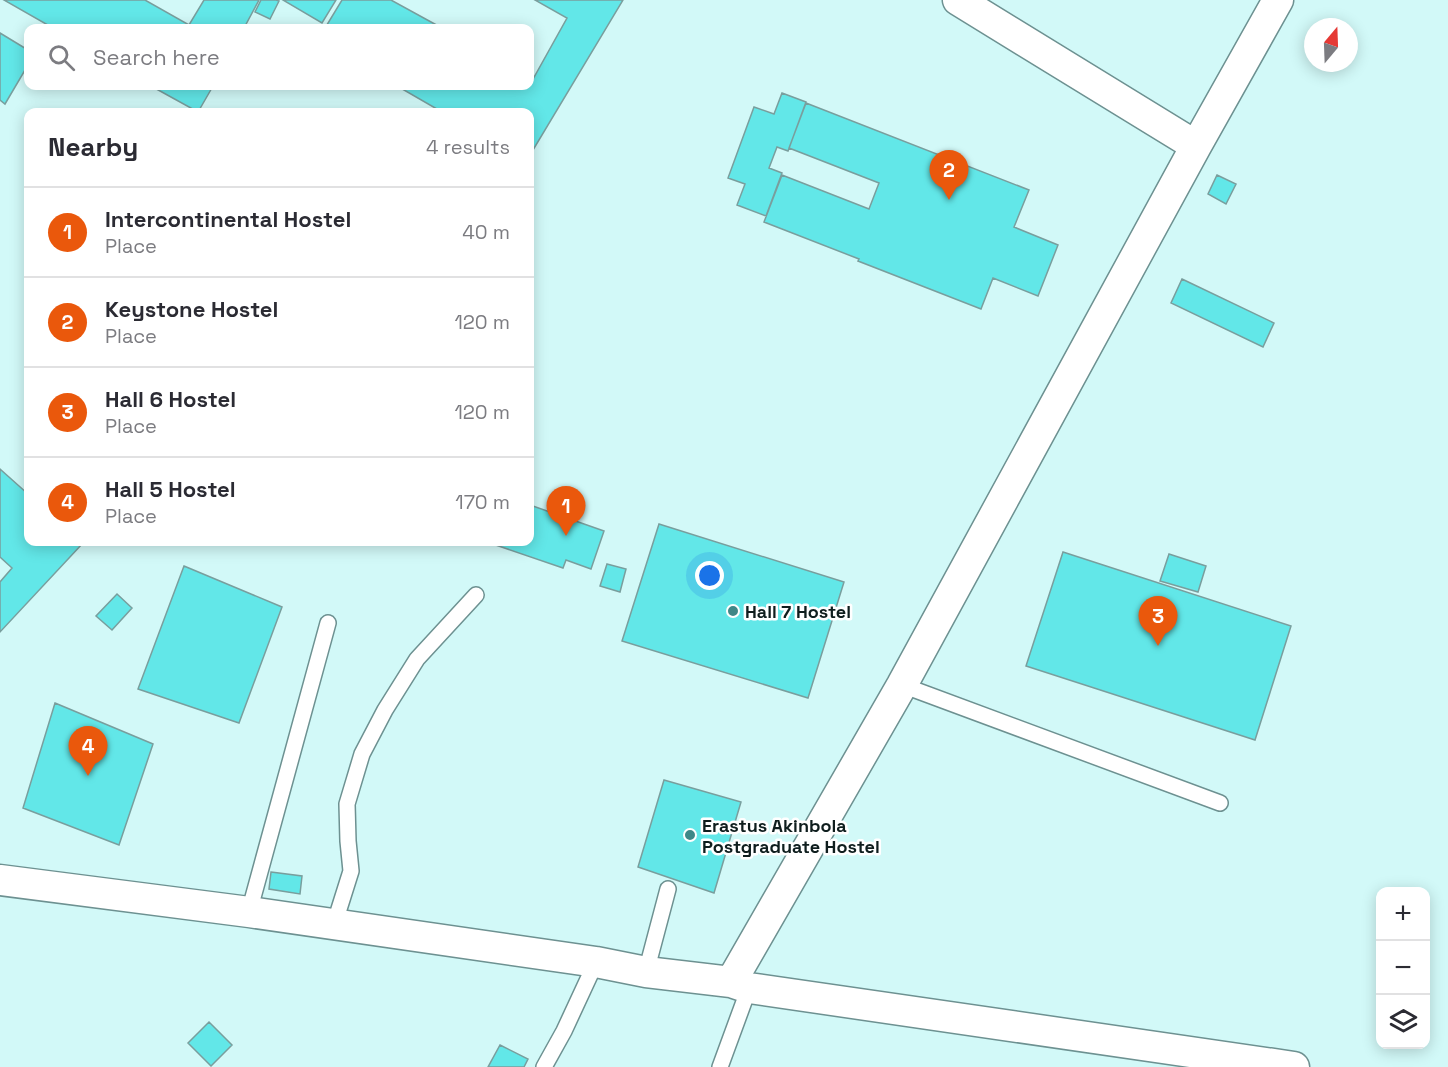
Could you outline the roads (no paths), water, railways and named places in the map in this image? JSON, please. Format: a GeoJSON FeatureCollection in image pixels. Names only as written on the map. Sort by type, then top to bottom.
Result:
{"type":"FeatureCollection","features":[{"type":"Feature","properties":{"kind":"street"},"geometry":{"type":"LineString","coordinates":[[958,0],[1196,146]]}},
{"type":"Feature","properties":{"kind":"street"},"geometry":{"type":"LineString","coordinates":[[740,985],[1196,146],[1278,0]]}},
{"type":"Feature","properties":{"kind":"street"},"geometry":{"type":"LineString","coordinates":[[0,880],[249,912],[596,962],[646,972],[1294,1067]]}},
{"type":"Feature","properties":{"kind":"lane"},"geometry":{"type":"LineString","coordinates":[[334,925],[351,871],[347,804],[362,754],[385,710],[417,659],[476,595]]}},
{"type":"Feature","properties":{"kind":"lane"},"geometry":{"type":"LineString","coordinates":[[249,912],[328,623]]}},
{"type":"Feature","properties":{"kind":"lane"},"geometry":{"type":"LineString","coordinates":[[902,685],[1220,802]]}},
{"type":"Feature","properties":{"kind":"lane"},"geometry":{"type":"LineString","coordinates":[[646,972],[668,889]]}},
{"type":"Feature","properties":{"kind":"lane"},"geometry":{"type":"LineString","coordinates":[[544,1067],[564,1031],[596,962]]}},
{"type":"Feature","properties":{"kind":"lane"},"geometry":{"type":"LineString","coordinates":[[720,1067],[740,985]]}},
{"type":"Feature","properties":{"kind":"place","name":"Keystone Hostel"},"geometry":{"type":"Point","coordinates":[949,200]}},
{"type":"Feature","properties":{"kind":"place","name":"Intercontinental Hostel"},"geometry":{"type":"Point","coordinates":[566,536]}},
{"type":"Feature","properties":{"kind":"place","name":"Hall 7 Hostel"},"geometry":{"type":"Point","coordinates":[733,611]}},
{"type":"Feature","properties":{"kind":"place","name":"Hall 6 Hostel"},"geometry":{"type":"Point","coordinates":[1158,646]}},
{"type":"Feature","properties":{"kind":"place","name":"Hall 5 Hostel"},"geometry":{"type":"Point","coordinates":[88,776]}},
{"type":"Feature","properties":{"kind":"place","name":"Erastus Akinbola Postgraduate Hostel"},"geometry":{"type":"Point","coordinates":[690,835]}}]}
